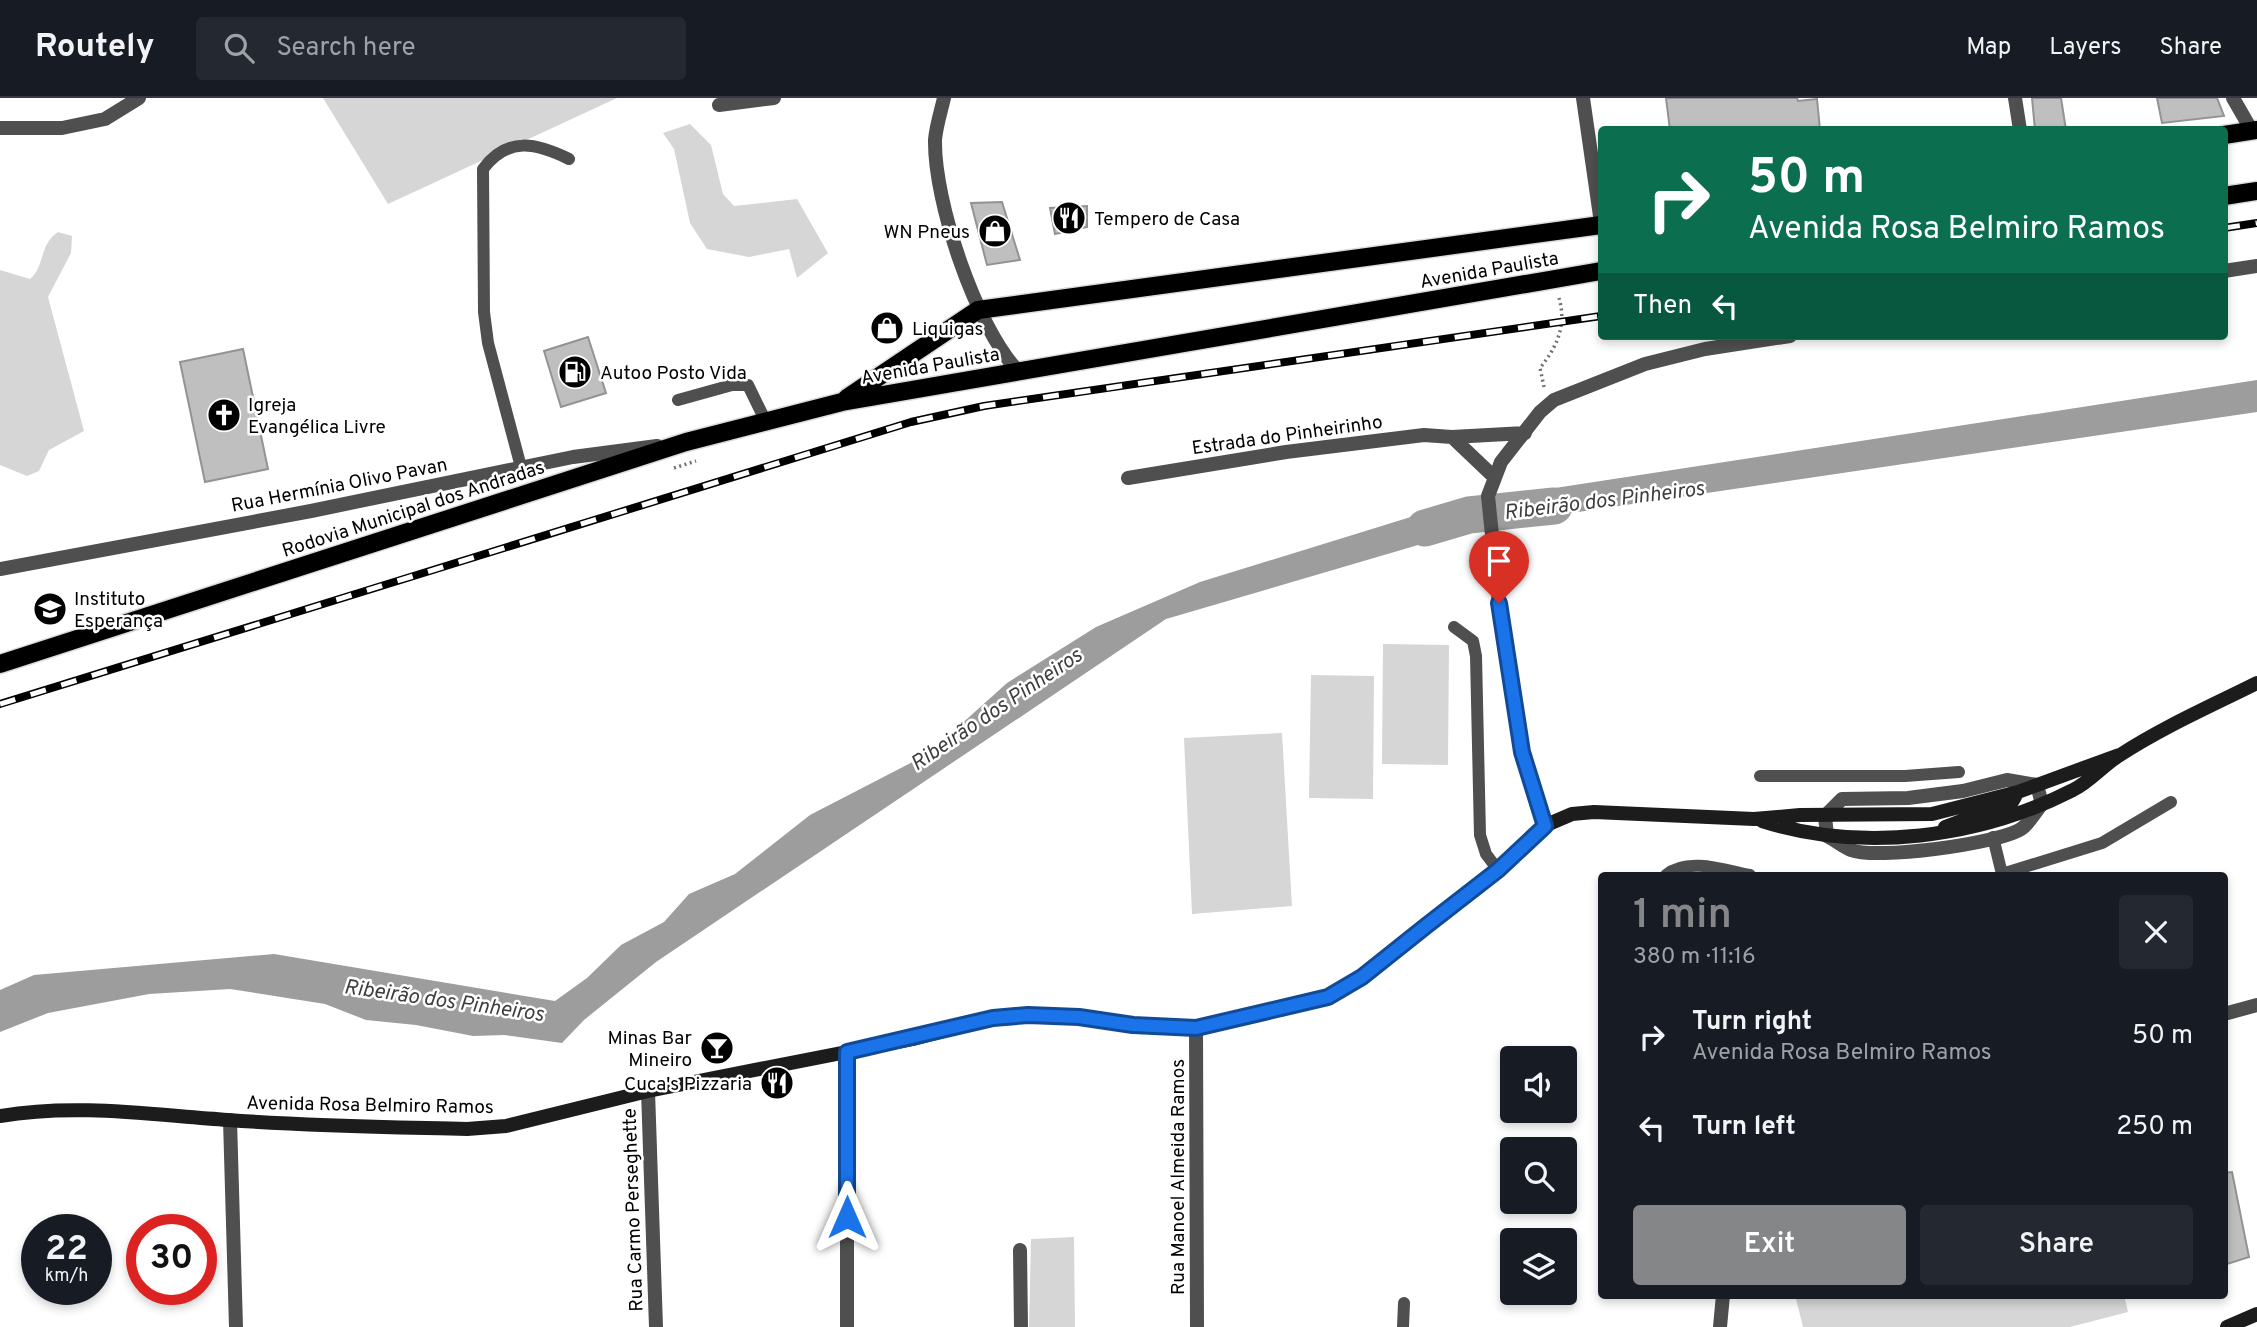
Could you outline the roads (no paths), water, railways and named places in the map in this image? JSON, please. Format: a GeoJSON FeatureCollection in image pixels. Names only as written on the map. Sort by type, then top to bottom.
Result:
{"type":"FeatureCollection","features":[{"type":"Feature","properties":{"kind":"main road"},"geometry":{"type":"LineString","coordinates":[[2228,134],[2255,131]]}},
{"type":"Feature","properties":{"kind":"main road"},"geometry":{"type":"LineString","coordinates":[[2228,195],[2257,191]]}},
{"type":"Feature","properties":{"kind":"main road","name":"Avenida Paulista"},"geometry":{"type":"LineString","coordinates":[[842,402],[978,310],[1598,224]]}},
{"type":"Feature","properties":{"kind":"main road","name":"Avenida Paulista"},"geometry":{"type":"LineString","coordinates":[[842,402],[965,383],[1017,370],[1598,272]]}},
{"type":"Feature","properties":{"kind":"main road","name":"Rodovia Municipal dos Andradas"},"geometry":{"type":"LineString","coordinates":[[0,664],[686,442],[767,424],[842,402]]}},
{"type":"Feature","properties":{"kind":"main road","name":"Avenida Rosa Belmiro Ramos"},"geometry":{"type":"LineString","coordinates":[[0,1116],[35,1110],[78,1109],[230,1121],[467,1129],[506,1126],[648,1091],[847,1052],[993,1018],[1028,1015],[1196,1028],[1328,997],[1362,977],[1498,870],[1545,826],[1572,814],[1594,812],[1754,819],[1932,814],[2018,792],[2119,755],[2257,683]]}},
{"type":"Feature","properties":{"kind":"main road","name":"Avenida Rosa Belmiro Ramos"},"geometry":{"type":"LineString","coordinates":[[1754,819],[1796,832],[1847,837],[1931,833],[1993,823],[2076,789],[2119,755]]}},
{"type":"Feature","properties":{"kind":"main road"},"geometry":{"type":"LineString","coordinates":[[1931,833],[2012,802],[2018,792]]}},
{"type":"Feature","properties":{"kind":"main road"},"geometry":{"type":"LineString","coordinates":[[1847,837],[1859,830],[1909,824],[1932,814]]}},
{"type":"Feature","properties":{"kind":"main road"},"geometry":{"type":"LineString","coordinates":[[2227,1327],[2257,1314]]}},
{"type":"Feature","properties":{"kind":"street"},"geometry":{"type":"LineString","coordinates":[[0,128],[62,128],[105,119],[139,98]]}},
{"type":"Feature","properties":{"kind":"street"},"geometry":{"type":"LineString","coordinates":[[719,105],[774,98]]}},
{"type":"Feature","properties":{"kind":"street"},"geometry":{"type":"LineString","coordinates":[[944,98],[935,139],[940,177],[953,234],[978,310],[1005,357],[1017,370]]}},
{"type":"Feature","properties":{"kind":"street"},"geometry":{"type":"LineString","coordinates":[[1583,98],[1598,203]]}},
{"type":"Feature","properties":{"kind":"street"},"geometry":{"type":"LineString","coordinates":[[2015,98],[2019,126]]}},
{"type":"Feature","properties":{"kind":"street"},"geometry":{"type":"LineString","coordinates":[[2233,98],[2255,131]]}},
{"type":"Feature","properties":{"kind":"street"},"geometry":{"type":"LineString","coordinates":[[2228,270],[2257,266]]}},
{"type":"Feature","properties":{"kind":"street"},"geometry":{"type":"LineString","coordinates":[[1545,826],[1522,752],[1491,538],[1488,496],[1493,476],[1551,402],[1599,380],[1645,364],[1704,349],[1764,340]]}},
{"type":"Feature","properties":{"kind":"street","name":"Estrada do Pinheirinho"},"geometry":{"type":"LineString","coordinates":[[1129,478],[1314,448],[1424,435],[1452,437],[1525,433]]}},
{"type":"Feature","properties":{"kind":"street"},"geometry":{"type":"LineString","coordinates":[[1452,437],[1493,476]]}},
{"type":"Feature","properties":{"kind":"street","name":"Rua Hermínia Olivo Pavan"},"geometry":{"type":"LineString","coordinates":[[0,569],[311,511],[521,467],[686,442]]}},
{"type":"Feature","properties":{"kind":"street"},"geometry":{"type":"LineString","coordinates":[[2004,780],[2037,785],[2042,804],[2022,829],[1993,837],[1933,849],[1866,852],[1851,850],[1827,836],[1825,816],[1842,799],[1908,798],[1963,791],[2004,780]]}},
{"type":"Feature","properties":{"kind":"street"},"geometry":{"type":"LineString","coordinates":[[2228,1013],[2257,1005]]}},
{"type":"Feature","properties":{"kind":"street","name":"Rua Manoel Almeida Ramos"},"geometry":{"type":"LineString","coordinates":[[1196,1028],[1197,1327]]}},
{"type":"Feature","properties":{"kind":"street"},"geometry":{"type":"LineString","coordinates":[[847,1052],[848,1327]]}},
{"type":"Feature","properties":{"kind":"street","name":"Rua Carmo Perseghette"},"geometry":{"type":"LineString","coordinates":[[648,1091],[656,1327]]}},
{"type":"Feature","properties":{"kind":"street"},"geometry":{"type":"LineString","coordinates":[[230,1121],[236,1327]]}},
{"type":"Feature","properties":{"kind":"street"},"geometry":{"type":"LineString","coordinates":[[1020,1250],[1021,1327]]}},
{"type":"Feature","properties":{"kind":"street"},"geometry":{"type":"LineString","coordinates":[[1720,1327],[1723,1299]]}},
{"type":"Feature","properties":{"kind":"lane"},"geometry":{"type":"LineString","coordinates":[[521,467],[488,344],[484,312],[483,169],[495,153],[508,147],[543,147],[569,159]]}},
{"type":"Feature","properties":{"kind":"lane"},"geometry":{"type":"LineString","coordinates":[[678,400],[732,385],[748,385],[767,424]]}},
{"type":"Feature","properties":{"kind":"lane"},"geometry":{"type":"LineString","coordinates":[[1454,627],[1473,641],[1476,656],[1480,835],[1486,854],[1498,870]]}},
{"type":"Feature","properties":{"kind":"lane"},"geometry":{"type":"LineString","coordinates":[[1760,776],[1905,776],[1959,772]]}},
{"type":"Feature","properties":{"kind":"lane"},"geometry":{"type":"LineString","coordinates":[[2008,872],[2102,843],[2171,802]]}},
{"type":"Feature","properties":{"kind":"lane"},"geometry":{"type":"LineString","coordinates":[[1993,837],[2002,872]]}},
{"type":"Feature","properties":{"kind":"lane"},"geometry":{"type":"LineString","coordinates":[[1670,872],[1676,867],[1702,866],[1734,872]]}},
{"type":"Feature","properties":{"kind":"lane"},"geometry":{"type":"LineString","coordinates":[[1403,1327],[1404,1303]]}},
{"type":"Feature","properties":{"kind":"water"},"geometry":{"type":"Polygon","coordinates":[[[2257,380],[2257,412],[1503,523],[1510,495],[2257,380]]]}},
{"type":"Feature","properties":{"kind":"water"},"geometry":{"type":"Polygon","coordinates":[[[1469,499],[1476,528],[1166,619],[656,962],[584,1020],[562,1043],[504,1035],[473,1036],[416,1025],[366,1020],[325,1004],[230,989],[149,994],[48,1013],[0,1032],[0,990],[34,975],[274,954],[555,1001],[587,978],[621,945],[664,922],[689,894],[735,874],[810,815],[928,754],[1007,683],[1096,627],[1200,582],[1469,499]]]}},
{"type":"Feature","properties":{"kind":"waterway","name":"Ribeirão dos Pinheiros"},"geometry":{"type":"LineString","coordinates":[[1425,528],[1469,515],[1554,506]]}},
{"type":"Feature","properties":{"kind":"railway"},"geometry":{"type":"LineString","coordinates":[[2228,227],[2257,223]]}},
{"type":"Feature","properties":{"kind":"railway"},"geometry":{"type":"LineString","coordinates":[[0,704],[911,422],[984,406],[1598,316]]}},
{"type":"Feature","properties":{"kind":"place","name":"Tempero de Casa"},"geometry":{"type":"Point","coordinates":[1069,218]}},
{"type":"Feature","properties":{"kind":"place","name":"WN Pneus"},"geometry":{"type":"Point","coordinates":[995,231]}},
{"type":"Feature","properties":{"kind":"place","name":"Liquigas"},"geometry":{"type":"Point","coordinates":[887,328]}},
{"type":"Feature","properties":{"kind":"place","name":"Autoo Posto Vida"},"geometry":{"type":"Point","coordinates":[575,372]}},
{"type":"Feature","properties":{"kind":"place","name":"Igreja Evangélica Livre"},"geometry":{"type":"Point","coordinates":[224,415]}},
{"type":"Feature","properties":{"kind":"place","name":"Instituto Esperança"},"geometry":{"type":"Point","coordinates":[50,609]}},
{"type":"Feature","properties":{"kind":"place","name":"Minas Bar Mineiro"},"geometry":{"type":"Point","coordinates":[717,1048]}},
{"type":"Feature","properties":{"kind":"place","name":"Cuca's Pizzaria"},"geometry":{"type":"Point","coordinates":[777,1083]}}]}
